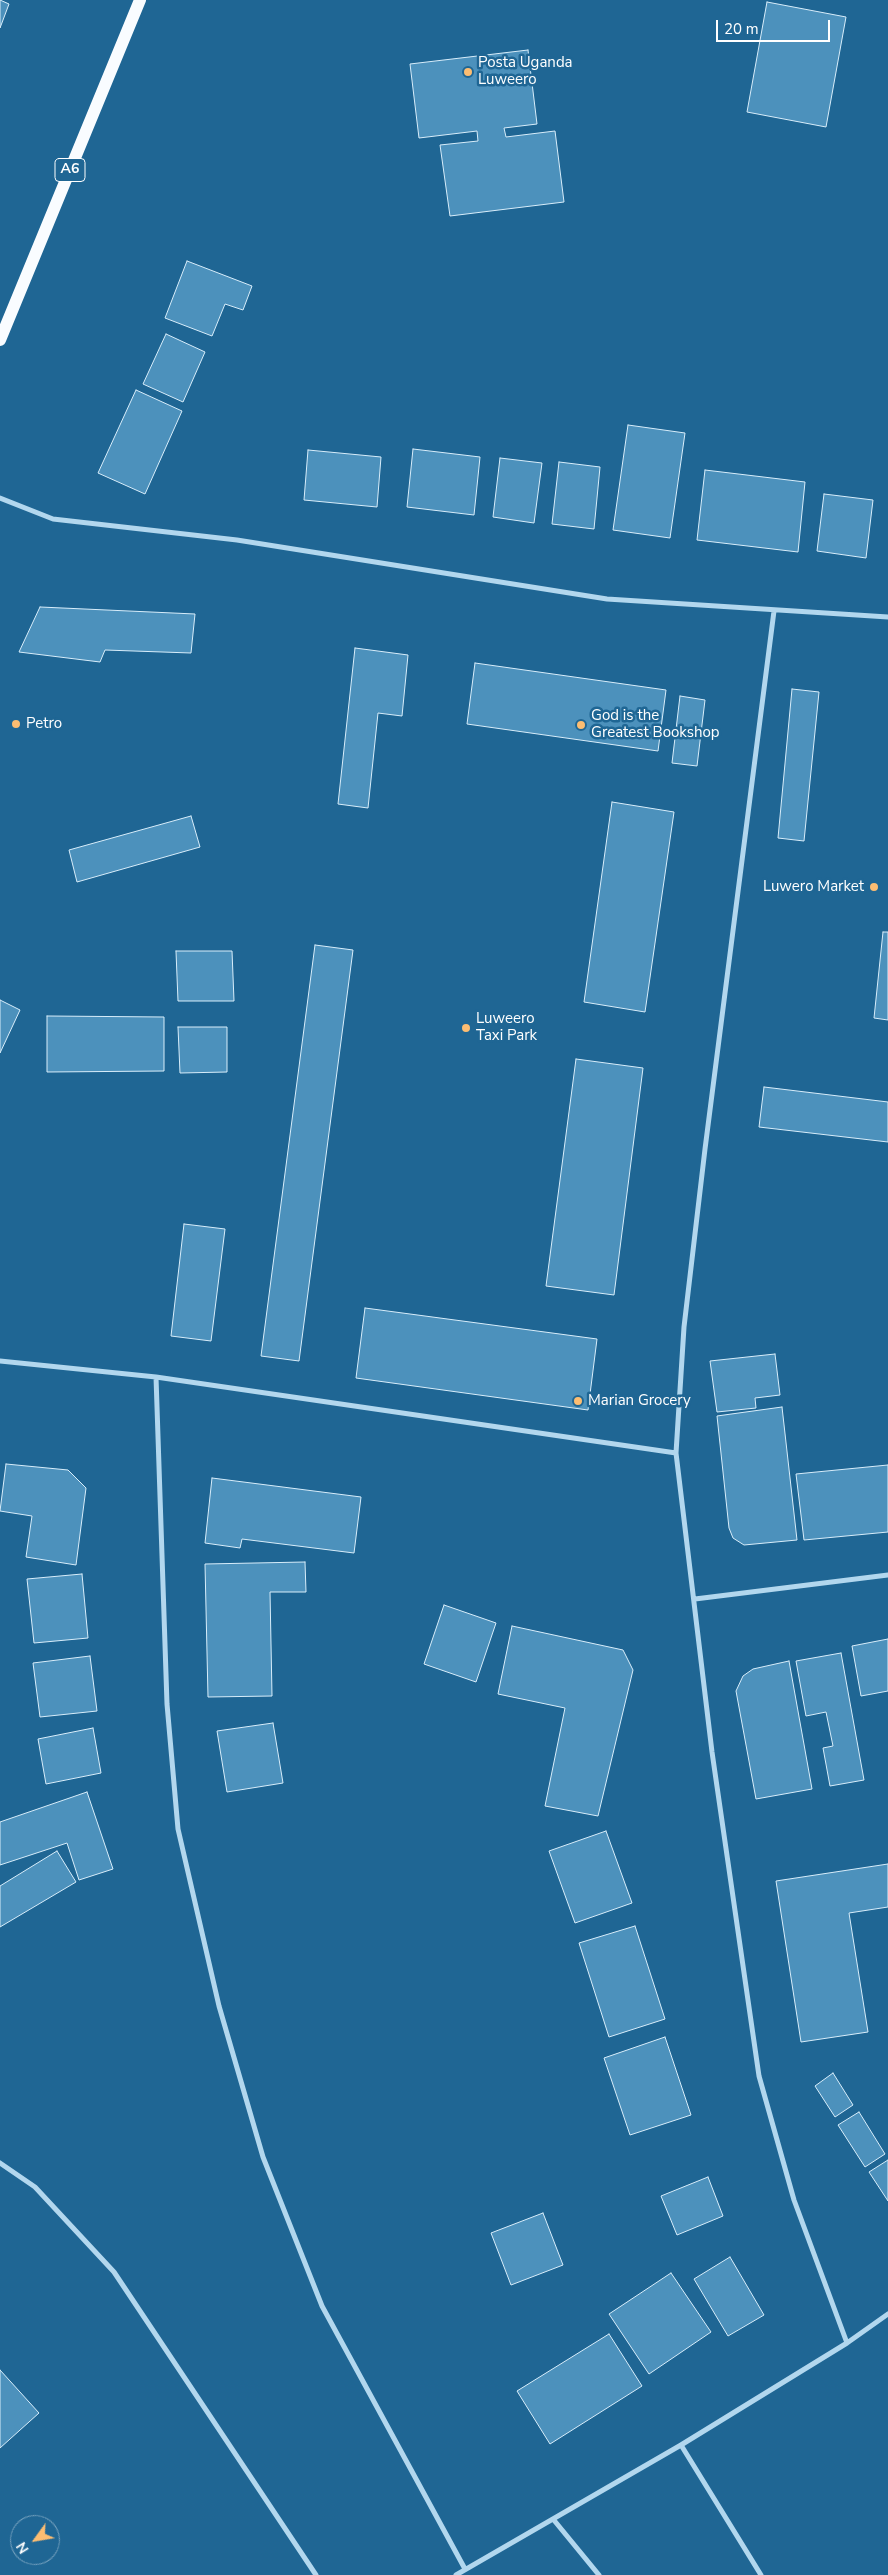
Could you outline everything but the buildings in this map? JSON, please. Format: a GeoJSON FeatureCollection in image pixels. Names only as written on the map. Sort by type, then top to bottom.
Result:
{"type":"FeatureCollection","features":[{"type":"Feature","properties":{"kind":"main road","name":"A6"},"geometry":{"type":"LineString","coordinates":[[0,340],[140,0]]}},
{"type":"Feature","properties":{"kind":"street"},"geometry":{"type":"LineString","coordinates":[[0,498],[53,519],[237,540],[607,599],[888,617]]}},
{"type":"Feature","properties":{"kind":"street"},"geometry":{"type":"LineString","coordinates":[[774,611],[684,1327],[676,1453],[695,1598],[712,1752],[759,2076],[794,2200],[847,2343]]}},
{"type":"Feature","properties":{"kind":"street"},"geometry":{"type":"LineString","coordinates":[[0,1361],[156,1377],[676,1453]]}},
{"type":"Feature","properties":{"kind":"street"},"geometry":{"type":"LineString","coordinates":[[156,1377],[167,1704],[178,1829],[219,2006],[263,2157],[322,2306],[465,2569]]}},
{"type":"Feature","properties":{"kind":"street"},"geometry":{"type":"LineString","coordinates":[[695,1598],[888,1575]]}},
{"type":"Feature","properties":{"kind":"street"},"geometry":{"type":"LineString","coordinates":[[0,2163],[35,2187],[114,2272],[316,2575]]}},
{"type":"Feature","properties":{"kind":"street"},"geometry":{"type":"LineString","coordinates":[[456,2575],[681,2445],[847,2343],[888,2314]]}},
{"type":"Feature","properties":{"kind":"street"},"geometry":{"type":"LineString","coordinates":[[681,2445],[761,2575]]}},
{"type":"Feature","properties":{"kind":"street"},"geometry":{"type":"LineString","coordinates":[[553,2519],[599,2575]]}},
{"type":"Feature","properties":{"kind":"place","name":"Posta Uganda Luweero"},"geometry":{"type":"Point","coordinates":[468,72]}},
{"type":"Feature","properties":{"kind":"place","name":"Petro"},"geometry":{"type":"Point","coordinates":[16,724]}},
{"type":"Feature","properties":{"kind":"place","name":"God is the Greatest Bookshop"},"geometry":{"type":"Point","coordinates":[581,725]}},
{"type":"Feature","properties":{"kind":"place","name":"Luwero Market"},"geometry":{"type":"Point","coordinates":[874,887]}},
{"type":"Feature","properties":{"kind":"place","name":"Luweero Taxi Park"},"geometry":{"type":"Point","coordinates":[466,1028]}},
{"type":"Feature","properties":{"kind":"place","name":"Marian Grocery"},"geometry":{"type":"Point","coordinates":[578,1401]}}]}
